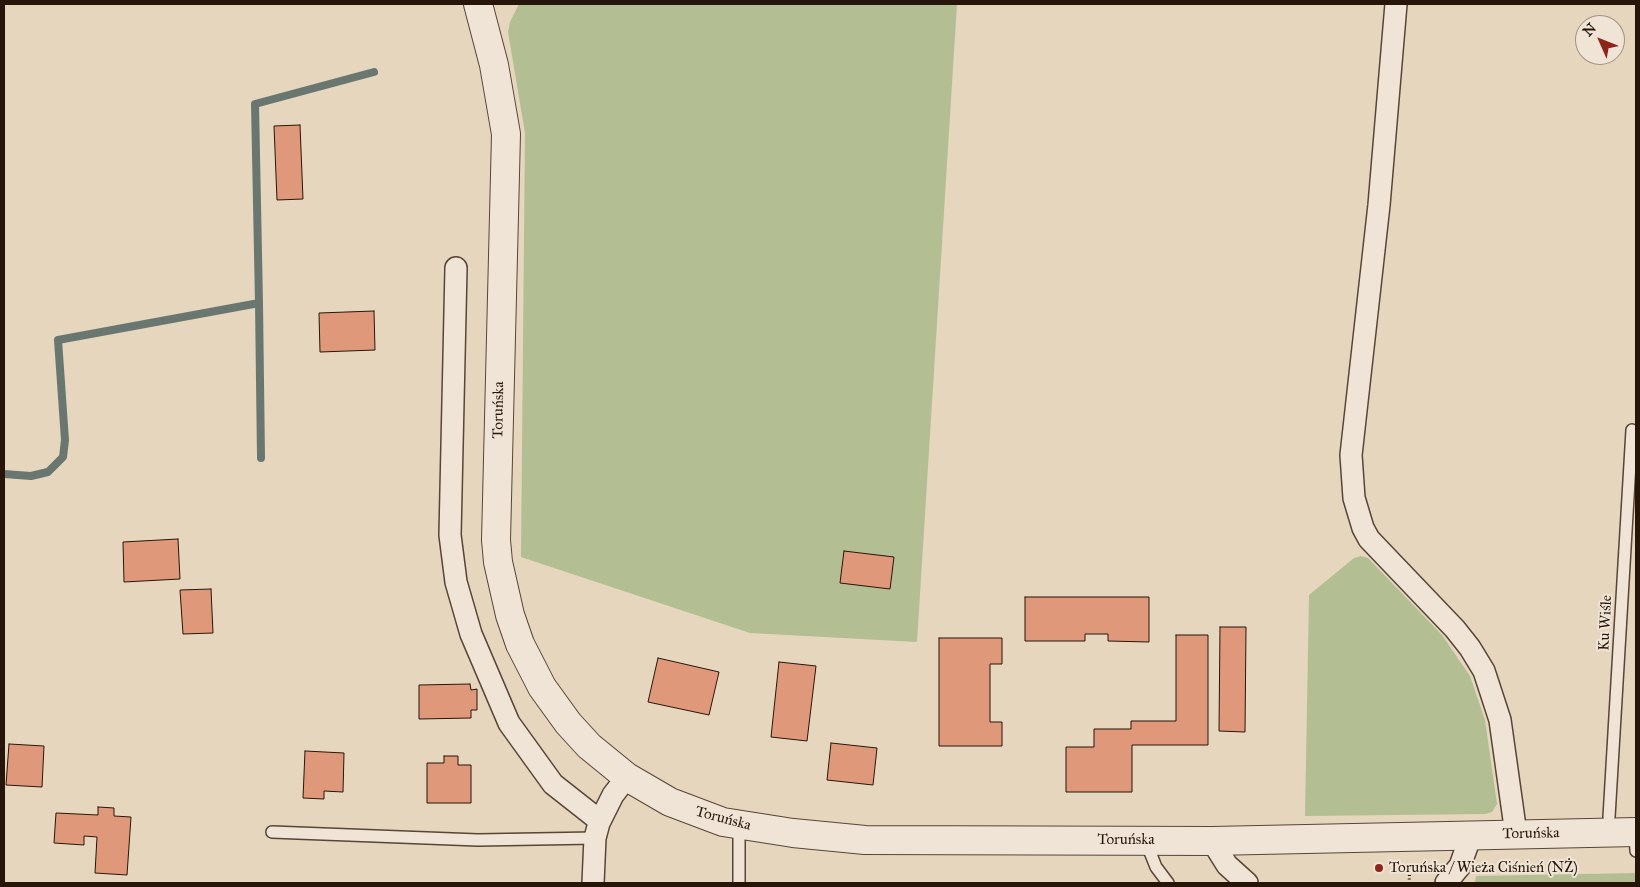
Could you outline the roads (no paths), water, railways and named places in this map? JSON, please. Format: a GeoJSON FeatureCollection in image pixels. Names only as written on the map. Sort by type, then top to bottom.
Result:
{"type":"FeatureCollection","features":[{"type":"Feature","properties":{"kind":"street","name":"Toruńska"},"geometry":{"type":"LineString","coordinates":[[478,4],[494,65],[506,134],[496,540],[498,562],[510,615],[520,644],[542,687],[568,723],[589,746],[627,777],[670,802],[696,813],[739,825],[793,833],[865,840],[1212,841],[1516,834],[1636,838]]}},
{"type":"Feature","properties":{"kind":"street"},"geometry":{"type":"LineString","coordinates":[[1396,4],[1379,205],[1351,455],[1354,498],[1361,522],[1369,539],[1455,628],[1484,671],[1500,720],[1516,834]]}},
{"type":"Feature","properties":{"kind":"street"},"geometry":{"type":"LineString","coordinates":[[456,268],[450,535],[456,582],[471,634],[509,723],[553,784],[598,829]]}},
{"type":"Feature","properties":{"kind":"street"},"geometry":{"type":"LineString","coordinates":[[592,883],[598,829],[613,796],[627,777]]}},
{"type":"Feature","properties":{"kind":"street"},"geometry":{"type":"LineString","coordinates":[[1446,883],[1460,866],[1471,836]]}},
{"type":"Feature","properties":{"kind":"street"},"geometry":{"type":"LineString","coordinates":[[1212,841],[1228,865],[1247,883]]}},
{"type":"Feature","properties":{"kind":"lane","name":"Ku Wiśle"},"geometry":{"type":"LineString","coordinates":[[1609,816],[1632,430]]}},
{"type":"Feature","properties":{"kind":"lane"},"geometry":{"type":"LineString","coordinates":[[738,883],[739,825]]}},
{"type":"Feature","properties":{"kind":"lane"},"geometry":{"type":"LineString","coordinates":[[272,832],[478,840],[598,829]]}},
{"type":"Feature","properties":{"kind":"lane"},"geometry":{"type":"LineString","coordinates":[[1145,840],[1156,868],[1168,883]]}},
{"type":"Feature","properties":{"kind":"waterway"},"geometry":{"type":"LineString","coordinates":[[4,474],[31,476],[48,472],[63,457],[65,440],[58,340],[259,303],[255,104],[374,72]]}},
{"type":"Feature","properties":{"kind":"waterway"},"geometry":{"type":"LineString","coordinates":[[259,303],[261,458]]}},
{"type":"Feature","properties":{"kind":"place","name":"Toruńska / Wieża Ciśnień (NŻ)"},"geometry":{"type":"Point","coordinates":[1379,868]}}]}
